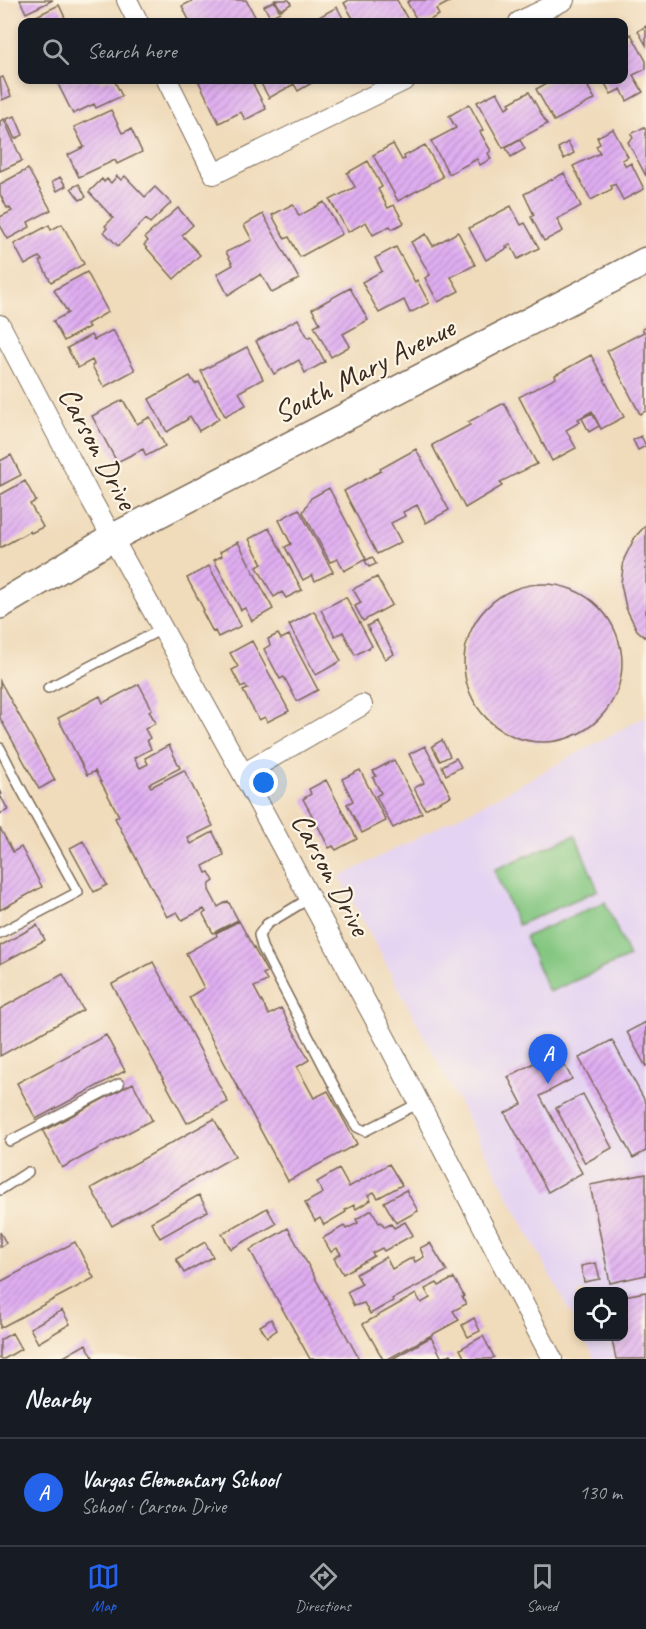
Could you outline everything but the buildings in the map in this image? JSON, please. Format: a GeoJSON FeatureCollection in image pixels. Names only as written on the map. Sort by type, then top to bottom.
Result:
{"type":"FeatureCollection","features":[{"type":"Feature","properties":{"kind":"main road","name":"South Mary Avenue"},"geometry":{"type":"LineString","coordinates":[[0,588],[112,538],[646,261]]}},
{"type":"Feature","properties":{"kind":"main road","name":"South Mary Avenue"},"geometry":{"type":"LineString","coordinates":[[0,605],[112,538]]}},
{"type":"Feature","properties":{"kind":"street"},"geometry":{"type":"LineString","coordinates":[[127,0],[136,18]]}},
{"type":"Feature","properties":{"kind":"street"},"geometry":{"type":"LineString","coordinates":[[527,18],[564,0]]}},
{"type":"Feature","properties":{"kind":"street"},"geometry":{"type":"LineString","coordinates":[[169,84],[214,174],[397,84]]}},
{"type":"Feature","properties":{"kind":"street","name":"Carson Drive"},"geometry":{"type":"LineString","coordinates":[[0,325],[112,538],[310,898],[552,1359]]}},
{"type":"Feature","properties":{"kind":"street"},"geometry":{"type":"LineString","coordinates":[[243,774],[362,705]]}},
{"type":"Feature","properties":{"kind":"lane"},"geometry":{"type":"LineString","coordinates":[[48,688],[162,629]]}},
{"type":"Feature","properties":{"kind":"lane"},"geometry":{"type":"LineString","coordinates":[[0,748],[78,892],[0,933]]}},
{"type":"Feature","properties":{"kind":"lane"},"geometry":{"type":"LineString","coordinates":[[310,898],[267,924],[259,935],[262,947],[347,1111],[357,1127],[365,1131],[419,1103]]}},
{"type":"Feature","properties":{"kind":"lane"},"geometry":{"type":"LineString","coordinates":[[10,1142],[119,1084]]}},
{"type":"Feature","properties":{"kind":"lane"},"geometry":{"type":"LineString","coordinates":[[0,1190],[28,1172]]}},
{"type":"Feature","properties":{"kind":"shaded area"},"geometry":{"type":"Polygon","coordinates":[[[646,716],[646,1359],[595,1359],[585,1341],[628,1341],[628,1287],[574,1287],[574,1320],[340,877],[497,797],[646,716]]]}},
{"type":"Feature","properties":{"kind":"green space"},"geometry":{"type":"Polygon","coordinates":[[[575,835],[598,890],[518,925],[494,870],[575,835]]]}},
{"type":"Feature","properties":{"kind":"green space"},"geometry":{"type":"Polygon","coordinates":[[[605,902],[629,957],[549,992],[525,937],[605,902]]]}},
{"type":"Feature","properties":{"kind":"place","name":"Vargas Elementary School"},"geometry":{"type":"Point","coordinates":[548,1084]}}]}
